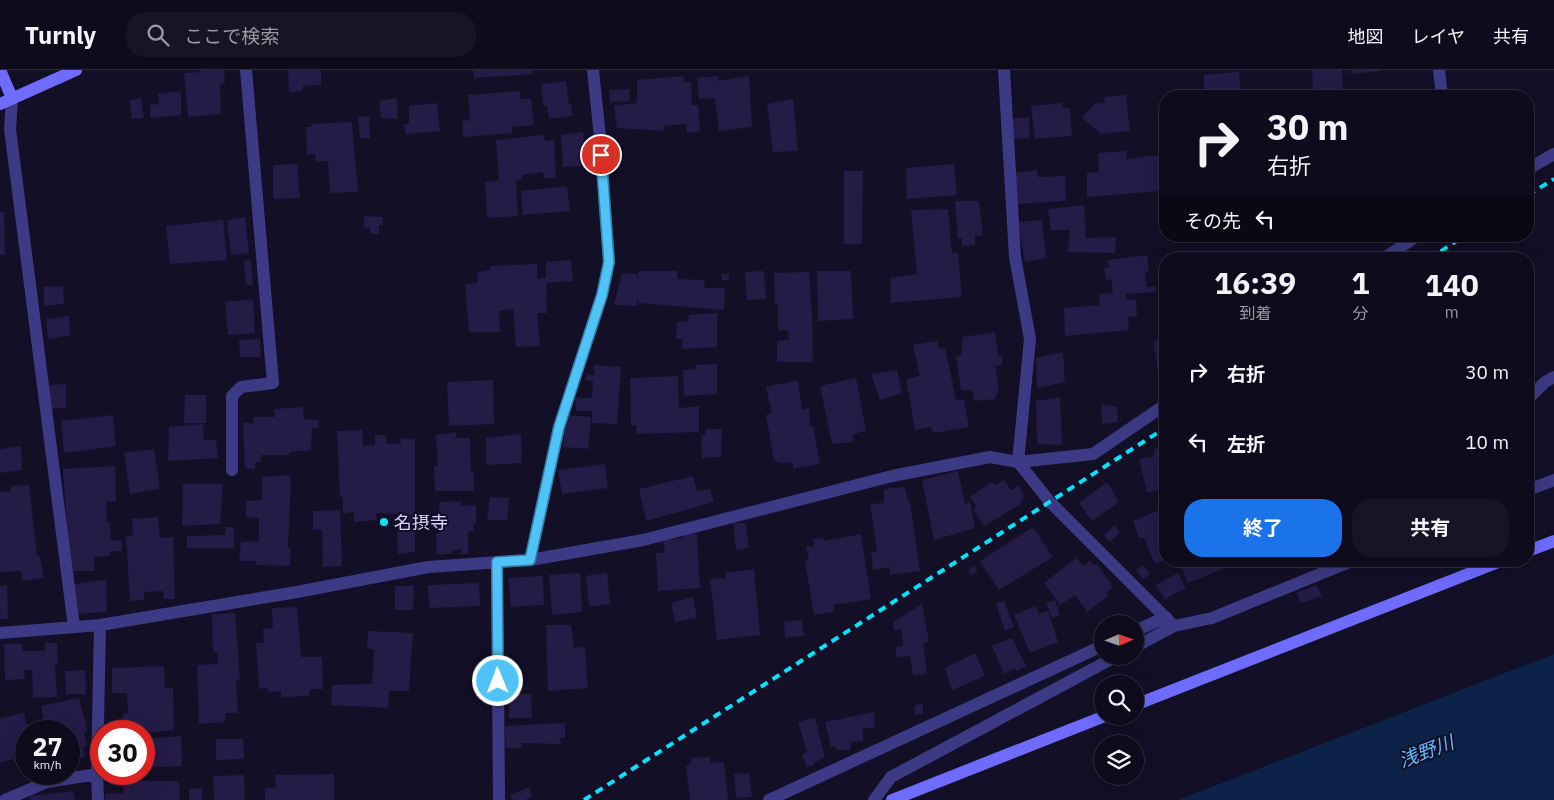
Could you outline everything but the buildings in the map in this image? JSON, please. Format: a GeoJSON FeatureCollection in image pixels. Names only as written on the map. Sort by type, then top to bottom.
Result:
{"type":"FeatureCollection","features":[{"type":"Feature","properties":{"kind":"street"},"geometry":{"type":"LineString","coordinates":[[0,70],[10,129],[74,627]]}},
{"type":"Feature","properties":{"kind":"street"},"geometry":{"type":"LineString","coordinates":[[6,101],[76,70]]}},
{"type":"Feature","properties":{"kind":"street"},"geometry":{"type":"LineString","coordinates":[[232,470],[232,396],[242,387],[273,383],[246,70]]}},
{"type":"Feature","properties":{"kind":"street"},"geometry":{"type":"LineString","coordinates":[[530,560],[559,427],[602,295],[609,262],[593,70]]}},
{"type":"Feature","properties":{"kind":"street"},"geometry":{"type":"LineString","coordinates":[[1004,70],[1015,257],[1030,339],[1018,462],[1050,502],[1170,621]]}},
{"type":"Feature","properties":{"kind":"street"},"geometry":{"type":"LineString","coordinates":[[1439,70],[1441,90]]}},
{"type":"Feature","properties":{"kind":"street"},"geometry":{"type":"LineString","coordinates":[[1534,166],[1554,154]]}},
{"type":"Feature","properties":{"kind":"street"},"geometry":{"type":"LineString","coordinates":[[1393,252],[1408,242]]}},
{"type":"Feature","properties":{"kind":"street"},"geometry":{"type":"LineString","coordinates":[[1534,393],[1545,382],[1554,377]]}},
{"type":"Feature","properties":{"kind":"street"},"geometry":{"type":"LineString","coordinates":[[0,633],[100,625],[297,592],[428,566],[530,560],[643,540],[892,476],[990,457],[1018,462],[1093,454],[1159,409]]}},
{"type":"Feature","properties":{"kind":"street"},"geometry":{"type":"LineString","coordinates":[[1534,488],[1554,480]]}},
{"type":"Feature","properties":{"kind":"street"},"geometry":{"type":"LineString","coordinates":[[1534,548],[1554,540]]}},
{"type":"Feature","properties":{"kind":"street"},"geometry":{"type":"LineString","coordinates":[[497,562],[499,800]]}},
{"type":"Feature","properties":{"kind":"street"},"geometry":{"type":"LineString","coordinates":[[1144,628],[1170,621],[1212,618],[1337,567]]}},
{"type":"Feature","properties":{"kind":"street"},"geometry":{"type":"LineString","coordinates":[[1144,701],[1486,567]]}},
{"type":"Feature","properties":{"kind":"street"},"geometry":{"type":"LineString","coordinates":[[1144,640],[1170,621]]}},
{"type":"Feature","properties":{"kind":"street"},"geometry":{"type":"LineString","coordinates":[[98,720],[100,625]]}},
{"type":"Feature","properties":{"kind":"street"},"geometry":{"type":"LineString","coordinates":[[769,800],[1094,650]]}},
{"type":"Feature","properties":{"kind":"street"},"geometry":{"type":"LineString","coordinates":[[874,800],[891,776],[1101,665]]}},
{"type":"Feature","properties":{"kind":"street"},"geometry":{"type":"LineString","coordinates":[[892,800],[1094,720]]}},
{"type":"Feature","properties":{"kind":"street"},"geometry":{"type":"LineString","coordinates":[[5,800],[47,782],[90,775]]}},
{"type":"Feature","properties":{"kind":"street"},"geometry":{"type":"LineString","coordinates":[[97,785],[98,800]]}},
{"type":"Feature","properties":{"kind":"water","name":"浅野川"},"geometry":{"type":"Polygon","coordinates":[[[1554,654],[1554,800],[1178,800],[1554,654]]]}},
{"type":"Feature","properties":{"kind":"railway"},"geometry":{"type":"LineString","coordinates":[[1534,191],[1554,179]]}},
{"type":"Feature","properties":{"kind":"railway"},"geometry":{"type":"LineString","coordinates":[[1440,252],[1455,242]]}},
{"type":"Feature","properties":{"kind":"railway"},"geometry":{"type":"LineString","coordinates":[[584,800],[1159,432]]}},
{"type":"Feature","properties":{"kind":"place","name":"名摂寺"},"geometry":{"type":"Point","coordinates":[384,522]}},
{"type":"Feature","properties":{"kind":"route"},"geometry":{"type":"LineString","coordinates":[[498,681],[497,562],[530,560],[559,427],[602,295],[609,262],[601,155]]}}]}
